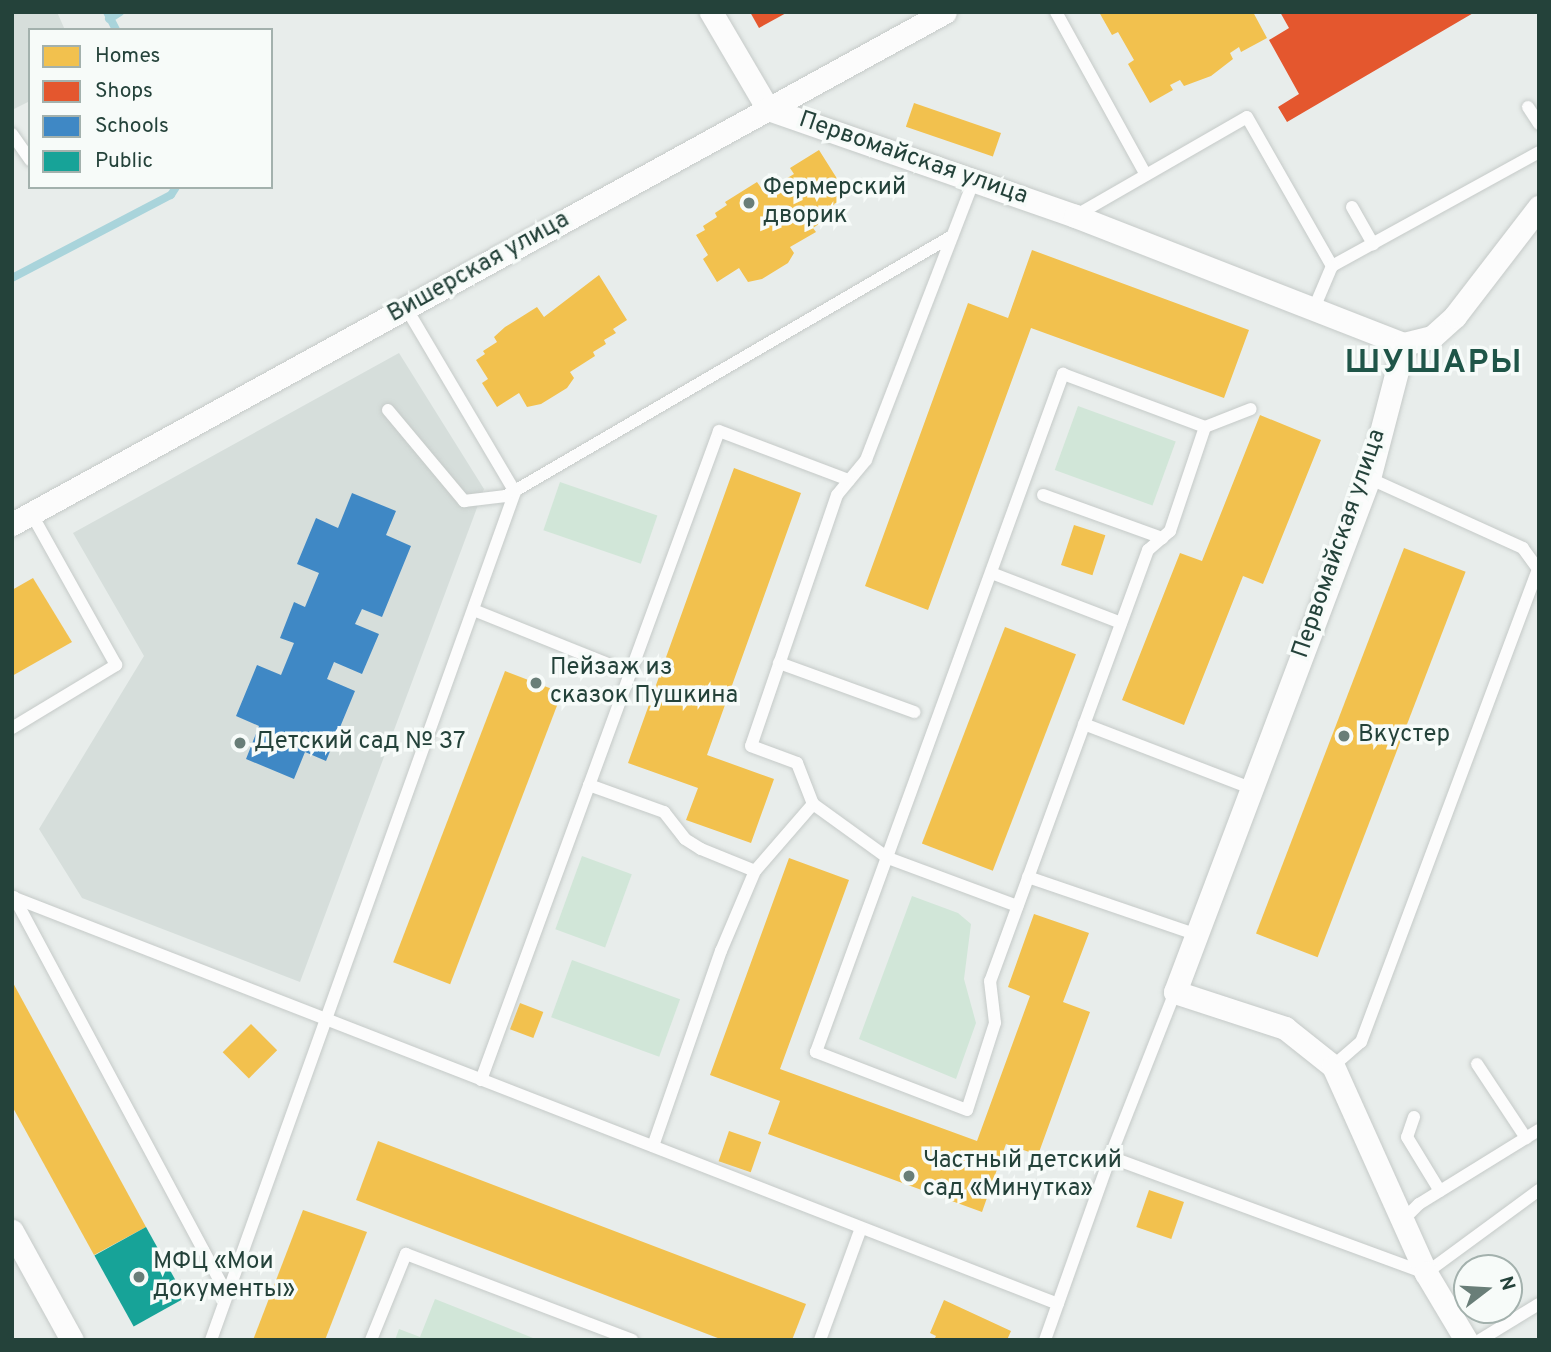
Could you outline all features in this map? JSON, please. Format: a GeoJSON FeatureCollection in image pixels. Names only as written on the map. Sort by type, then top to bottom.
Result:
{"type":"FeatureCollection","features":[{"type":"Feature","properties":{"kind":"street","name":"Первомайская улица"},"geometry":{"type":"LineString","coordinates":[[711,12],[768,109],[1075,216],[1315,306],[1404,344],[1369,478],[1175,992]]}},
{"type":"Feature","properties":{"kind":"street","name":"Вишерская улица"},"geometry":{"type":"LineString","coordinates":[[22,518],[945,12]]}},
{"type":"Feature","properties":{"kind":"street"},"geometry":{"type":"LineString","coordinates":[[1404,344],[1432,337],[1455,316],[1539,207]]}},
{"type":"Feature","properties":{"kind":"street"},"geometry":{"type":"LineString","coordinates":[[1175,992],[1285,1028],[1333,1066],[1405,1219],[1426,1273],[1466,1340]]}},
{"type":"Feature","properties":{"kind":"street"},"geometry":{"type":"LineString","coordinates":[[12,1231],[72,1340]]}},
{"type":"Feature","properties":{"kind":"lane"},"geometry":{"type":"LineString","coordinates":[[1056,12],[1146,175]]}},
{"type":"Feature","properties":{"kind":"lane"},"geometry":{"type":"LineString","coordinates":[[1528,107],[1539,124]]}},
{"type":"Feature","properties":{"kind":"lane"},"geometry":{"type":"LineString","coordinates":[[1075,216],[1247,117],[1332,266]]}},
{"type":"Feature","properties":{"kind":"lane"},"geometry":{"type":"LineString","coordinates":[[12,134],[28,157]]}},
{"type":"Feature","properties":{"kind":"lane"},"geometry":{"type":"LineString","coordinates":[[1315,306],[1332,266],[1539,152]]}},
{"type":"Feature","properties":{"kind":"lane"},"geometry":{"type":"LineString","coordinates":[[974,180],[866,460],[836,495],[751,746],[797,762],[813,804],[888,858],[1017,906]]}},
{"type":"Feature","properties":{"kind":"lane"},"geometry":{"type":"LineString","coordinates":[[1352,207],[1373,244]]}},
{"type":"Feature","properties":{"kind":"lane"},"geometry":{"type":"LineString","coordinates":[[388,410],[464,501],[515,492],[952,236]]}},
{"type":"Feature","properties":{"kind":"lane"},"geometry":{"type":"LineString","coordinates":[[211,1340],[476,611],[515,492],[406,308]]}},
{"type":"Feature","properties":{"kind":"lane"},"geometry":{"type":"LineString","coordinates":[[1205,428],[1170,531],[1148,550],[990,981],[995,1023],[967,1110],[816,1052],[994,574],[1063,374],[1205,428],[1251,409]]}},
{"type":"Feature","properties":{"kind":"lane"},"geometry":{"type":"LineString","coordinates":[[481,1080],[719,431],[849,480]]}},
{"type":"Feature","properties":{"kind":"lane"},"geometry":{"type":"LineString","coordinates":[[1333,1066],[1361,1042],[1538,569],[1523,548],[1369,478]]}},
{"type":"Feature","properties":{"kind":"lane"},"geometry":{"type":"LineString","coordinates":[[1043,495],[1162,538]]}},
{"type":"Feature","properties":{"kind":"lane"},"geometry":{"type":"LineString","coordinates":[[12,728],[116,665],[22,518]]}},
{"type":"Feature","properties":{"kind":"lane"},"geometry":{"type":"LineString","coordinates":[[994,574],[1122,623]]}},
{"type":"Feature","properties":{"kind":"lane"},"geometry":{"type":"LineString","coordinates":[[476,611],[630,673]]}},
{"type":"Feature","properties":{"kind":"lane"},"geometry":{"type":"LineString","coordinates":[[779,663],[914,712]]}},
{"type":"Feature","properties":{"kind":"lane"},"geometry":{"type":"LineString","coordinates":[[1084,724],[1251,788]]}},
{"type":"Feature","properties":{"kind":"lane"},"geometry":{"type":"LineString","coordinates":[[589,785],[664,812],[685,839],[701,849],[755,872]]}},
{"type":"Feature","properties":{"kind":"lane"},"geometry":{"type":"LineString","coordinates":[[653,1146],[721,950],[755,872],[813,804]]}},
{"type":"Feature","properties":{"kind":"lane"},"geometry":{"type":"LineString","coordinates":[[1028,877],[1197,935]]}},
{"type":"Feature","properties":{"kind":"lane"},"geometry":{"type":"LineString","coordinates":[[14,896],[1058,1304]]}},
{"type":"Feature","properties":{"kind":"lane"},"geometry":{"type":"LineString","coordinates":[[14,896],[228,1294]]}},
{"type":"Feature","properties":{"kind":"lane"},"geometry":{"type":"LineString","coordinates":[[1045,1340],[1110,1157],[1175,992]]}},
{"type":"Feature","properties":{"kind":"lane"},"geometry":{"type":"LineString","coordinates":[[1477,1064],[1526,1138]]}},
{"type":"Feature","properties":{"kind":"lane"},"geometry":{"type":"LineString","coordinates":[[1414,1117],[1407,1137],[1440,1191]]}},
{"type":"Feature","properties":{"kind":"lane"},"geometry":{"type":"LineString","coordinates":[[1405,1219],[1440,1191],[1539,1130]]}},
{"type":"Feature","properties":{"kind":"lane"},"geometry":{"type":"LineString","coordinates":[[1110,1157],[1426,1273],[1539,1190]]}},
{"type":"Feature","properties":{"kind":"lane"},"geometry":{"type":"LineString","coordinates":[[820,1340],[861,1228]]}},
{"type":"Feature","properties":{"kind":"lane"},"geometry":{"type":"LineString","coordinates":[[371,1340],[406,1254],[632,1340]]}},
{"type":"Feature","properties":{"kind":"lane"},"geometry":{"type":"LineString","coordinates":[[1480,1340],[1539,1304]]}},
{"type":"Feature","properties":{"kind":"shaded area"},"geometry":{"type":"Polygon","coordinates":[[[12,12],[57,12],[64,28],[28,28],[28,102],[12,110],[12,12]]]}},
{"type":"Feature","properties":{"kind":"shaded area","name":"Детский сад № 37"},"geometry":{"type":"Polygon","coordinates":[[[399,353],[484,489],[300,982],[82,898],[39,829],[144,656],[73,533],[399,353]]]}},
{"type":"Feature","properties":{"kind":"green space"},"geometry":{"type":"Polygon","coordinates":[[[1078,406],[1176,442],[1152,505],[1055,470],[1078,406]]]}},
{"type":"Feature","properties":{"kind":"green space"},"geometry":{"type":"Polygon","coordinates":[[[560,482],[657,516],[641,564],[543,530],[560,482]]]}},
{"type":"Feature","properties":{"kind":"green space"},"geometry":{"type":"Polygon","coordinates":[[[582,856],[632,874],[605,947],[555,929],[582,856]]]}},
{"type":"Feature","properties":{"kind":"green space"},"geometry":{"type":"Polygon","coordinates":[[[912,896],[958,913],[971,924],[964,979],[976,1023],[956,1079],[859,1039],[912,896]]]}},
{"type":"Feature","properties":{"kind":"green space"},"geometry":{"type":"Polygon","coordinates":[[[572,960],[680,999],[659,1057],[551,1017],[572,960]]]}},
{"type":"Feature","properties":{"kind":"green space"},"geometry":{"type":"Polygon","coordinates":[[[435,1299],[538,1340],[395,1340],[399,1329],[420,1337],[435,1299]]]}},
{"type":"Feature","properties":{"kind":"building: Homes"},"geometry":{"type":"Polygon","coordinates":[[[1099,12],[1253,12],[1267,38],[1241,52],[1239,47],[1230,53],[1233,59],[1211,76],[1184,86],[1180,80],[1170,85],[1173,90],[1150,103],[1128,64],[1134,60],[1118,32],[1112,35],[1099,12]]]}},
{"type":"Feature","properties":{"kind":"building: Homes"},"geometry":{"type":"Polygon","coordinates":[[[914,103],[1001,133],[993,157],[906,127],[914,103]]]}},
{"type":"Feature","properties":{"kind":"building: Homes"},"geometry":{"type":"Polygon","coordinates":[[[819,150],[848,196],[834,204],[836,209],[824,216],[826,219],[813,228],[816,232],[790,247],[794,253],[788,263],[762,279],[748,282],[739,268],[717,282],[703,259],[708,255],[696,235],[705,230],[703,226],[717,217],[715,213],[727,205],[725,202],[757,182],[764,192],[794,174],[790,168],[819,150]]]}},
{"type":"Feature","properties":{"kind":"building: Homes"},"geometry":{"type":"Polygon","coordinates":[[[1032,250],[1249,330],[1224,398],[1031,328],[928,610],[865,586],[968,303],[1008,318],[1032,250]]]}},
{"type":"Feature","properties":{"kind":"building: Homes"},"geometry":{"type":"Polygon","coordinates":[[[599,275],[627,320],[613,329],[616,333],[604,340],[606,344],[593,352],[595,356],[570,372],[574,378],[567,388],[541,404],[527,407],[519,393],[497,407],[482,383],[488,379],[476,360],[485,354],[483,351],[497,342],[494,337],[505,327],[537,307],[544,317],[599,275]]]}},
{"type":"Feature","properties":{"kind":"building: Homes"},"geometry":{"type":"Polygon","coordinates":[[[1260,415],[1321,440],[1263,584],[1243,576],[1184,725],[1122,700],[1180,553],[1202,561],[1260,415]]]}},
{"type":"Feature","properties":{"kind":"building: Homes"},"geometry":{"type":"Polygon","coordinates":[[[734,468],[801,493],[707,755],[774,779],[751,843],[686,820],[698,788],[628,763],[734,468]]]}},
{"type":"Feature","properties":{"kind":"building: Homes"},"geometry":{"type":"Polygon","coordinates":[[[1074,525],[1105,535],[1092,575],[1061,565],[1074,525]]]}},
{"type":"Feature","properties":{"kind":"building: Homes"},"geometry":{"type":"Polygon","coordinates":[[[1404,548],[1466,572],[1318,957],[1256,934],[1404,548]]]}},
{"type":"Feature","properties":{"kind":"building: Homes"},"geometry":{"type":"Polygon","coordinates":[[[33,578],[72,642],[12,676],[12,590],[33,578]]]}},
{"type":"Feature","properties":{"kind":"building: Homes"},"geometry":{"type":"Polygon","coordinates":[[[1005,627],[1076,654],[993,871],[922,844],[1005,627]]]}},
{"type":"Feature","properties":{"kind":"building: Homes"},"geometry":{"type":"Polygon","coordinates":[[[505,671],[562,693],[450,984],[393,962],[505,671]]]}},
{"type":"Feature","properties":{"kind":"building: Homes"},"geometry":{"type":"Polygon","coordinates":[[[789,858],[849,880],[780,1069],[977,1141],[1030,996],[1008,987],[1034,914],[1089,933],[1063,1002],[1090,1012],[1038,1155],[1006,1144],[982,1212],[768,1134],[780,1101],[710,1075],[789,858]]]}},
{"type":"Feature","properties":{"kind":"building: Homes"},"geometry":{"type":"Polygon","coordinates":[[[12,981],[146,1227],[94,1255],[12,1106],[12,981]]]}},
{"type":"Feature","properties":{"kind":"building: Homes"},"geometry":{"type":"Polygon","coordinates":[[[520,1003],[543,1012],[533,1038],[510,1029],[520,1003]]]}},
{"type":"Feature","properties":{"kind":"building: Homes"},"geometry":{"type":"Polygon","coordinates":[[[251,1024],[277,1050],[249,1078],[223,1052],[251,1024]]]}},
{"type":"Feature","properties":{"kind":"building: Homes"},"geometry":{"type":"Polygon","coordinates":[[[729,1131],[761,1142],[751,1172],[719,1161],[729,1131]]]}},
{"type":"Feature","properties":{"kind":"building: Homes"},"geometry":{"type":"Polygon","coordinates":[[[378,1141],[806,1304],[792,1340],[723,1340],[356,1200],[378,1141]]]}},
{"type":"Feature","properties":{"kind":"building: Homes"},"geometry":{"type":"Polygon","coordinates":[[[1149,1190],[1184,1202],[1171,1239],[1136,1227],[1149,1190]]]}},
{"type":"Feature","properties":{"kind":"building: Homes"},"geometry":{"type":"Polygon","coordinates":[[[303,1210],[367,1232],[325,1340],[253,1340],[303,1210]]]}},
{"type":"Feature","properties":{"kind":"building: Homes"},"geometry":{"type":"Polygon","coordinates":[[[944,1300],[1011,1331],[1007,1340],[934,1340],[936,1336],[930,1333],[944,1300]]]}},
{"type":"Feature","properties":{"kind":"building: Shops"},"geometry":{"type":"Polygon","coordinates":[[[750,12],[788,12],[759,28],[750,12]]]}},
{"type":"Feature","properties":{"kind":"building: Shops"},"geometry":{"type":"Polygon","coordinates":[[[1280,12],[1475,12],[1287,122],[1278,107],[1299,94],[1269,40],[1289,28],[1280,12]]]}},
{"type":"Feature","properties":{"kind":"building: Schools"},"geometry":{"type":"Polygon","coordinates":[[[352,493],[396,511],[386,535],[411,546],[382,617],[362,609],[355,624],[379,634],[362,674],[334,662],[327,679],[355,691],[326,761],[305,752],[294,779],[246,759],[259,726],[236,716],[257,665],[281,675],[294,643],[280,638],[294,602],[305,607],[319,573],[297,564],[316,518],[338,528],[352,493]]]}},
{"type":"Feature","properties":{"kind":"building: Public","name":"МФЦ «Мои документы»"},"geometry":{"type":"Polygon","coordinates":[[[146,1227],[185,1298],[134,1326],[94,1256],[146,1227]]]}},
{"type":"Feature","properties":{"kind":"waterway"},"geometry":{"type":"LineString","coordinates":[[107,12],[115,28]]}},
{"type":"Feature","properties":{"kind":"waterway"},"geometry":{"type":"LineString","coordinates":[[109,19],[120,12]]}},
{"type":"Feature","properties":{"kind":"waterway"},"geometry":{"type":"LineString","coordinates":[[12,278],[171,195],[175,189]]}},
{"type":"Feature","properties":{"kind":"place","name":"Фермерский дворик"},"geometry":{"type":"Point","coordinates":[749,203]}},
{"type":"Feature","properties":{"kind":"place","name":"Пейзаж из сказок Пушкина"},"geometry":{"type":"Point","coordinates":[536,683]}},
{"type":"Feature","properties":{"kind":"place","name":"Вкустер"},"geometry":{"type":"Point","coordinates":[1344,736]}},
{"type":"Feature","properties":{"kind":"place","name":"Детский сад № 37"},"geometry":{"type":"Point","coordinates":[240,743]}},
{"type":"Feature","properties":{"kind":"place","name":"Частный детский сад «Минутка»"},"geometry":{"type":"Point","coordinates":[909,1176]}},
{"type":"Feature","properties":{"kind":"place","name":"МФЦ «Мои документы»"},"geometry":{"type":"Point","coordinates":[139,1277]}},
{"type":"Feature","properties":{"kind":"district","name":"ШУШАРЫ"},"geometry":{"type":"Point","coordinates":[1434,364]}}]}
